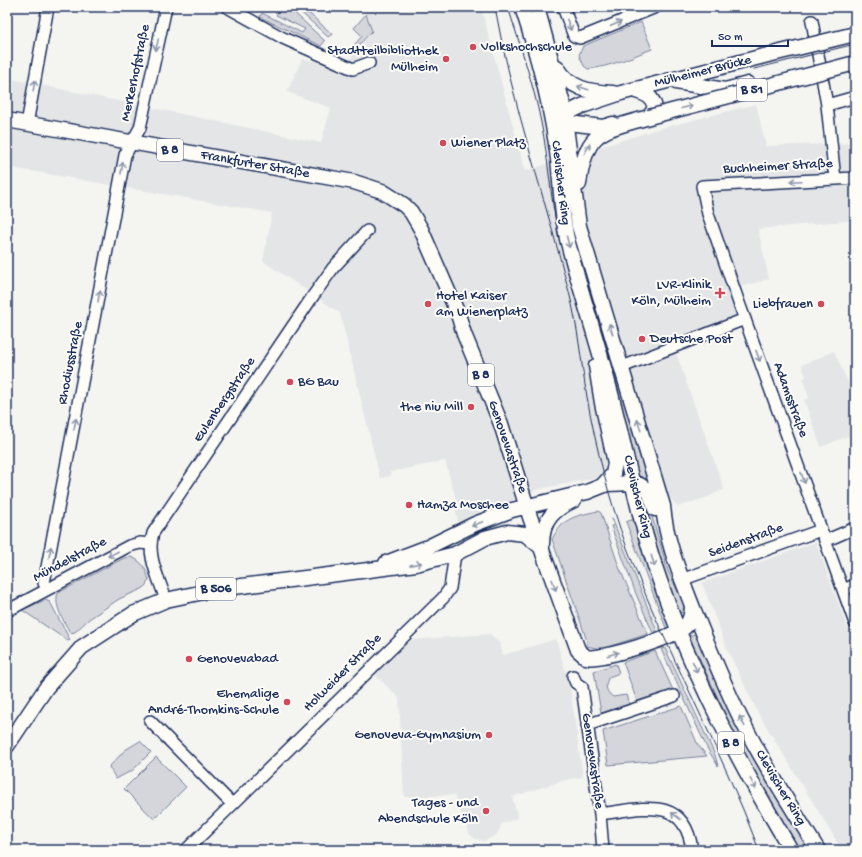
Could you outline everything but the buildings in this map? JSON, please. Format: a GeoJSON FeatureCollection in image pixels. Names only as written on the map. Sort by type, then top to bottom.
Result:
{"type":"FeatureCollection","features":[{"type":"Feature","properties":{"kind":"main road","name":"Clevischer Ring"},"geometry":{"type":"LineString","coordinates":[[522,7],[533,44],[551,121],[558,160],[564,223],[611,391],[657,573],[679,631],[738,756],[791,850]]}},
{"type":"Feature","properties":{"kind":"main road","name":"Clevischer Ring"},"geometry":{"type":"LineString","coordinates":[[536,7],[553,62],[566,118],[579,226],[583,242],[663,506],[665,529],[681,580],[741,720],[789,804],[818,850]]}},
{"type":"Feature","properties":{"kind":"main road","name":"Mülheimer Brücke"},"geometry":{"type":"LineString","coordinates":[[627,92],[855,34]]}},
{"type":"Feature","properties":{"kind":"main road","name":"Mülheimer Brücke"},"geometry":{"type":"LineString","coordinates":[[669,81],[725,90],[855,56]]}},
{"type":"Feature","properties":{"kind":"main road"},"geometry":{"type":"LineString","coordinates":[[553,62],[562,76],[581,89],[649,95],[653,100],[655,108],[649,117]]}},
{"type":"Feature","properties":{"kind":"main road","name":"Mülheimer Brücke"},"geometry":{"type":"LineString","coordinates":[[649,117],[855,63]]}},
{"type":"Feature","properties":{"kind":"main road","name":"B 51"},"geometry":{"type":"LineString","coordinates":[[551,121],[566,118],[627,92]]}},
{"type":"Feature","properties":{"kind":"main road","name":"B 51"},"geometry":{"type":"LineString","coordinates":[[566,118],[603,127],[649,117]]}},
{"type":"Feature","properties":{"kind":"main road","name":"B 51"},"geometry":{"type":"LineString","coordinates":[[576,200],[585,153],[596,137],[606,130],[649,117]]}},
{"type":"Feature","properties":{"kind":"main road","name":"Frankfurter Straße"},"geometry":{"type":"LineString","coordinates":[[7,120],[354,182],[382,191],[404,204]]}},
{"type":"Feature","properties":{"kind":"main road","name":"Genovevastraße"},"geometry":{"type":"LineString","coordinates":[[404,204],[411,212],[421,229],[458,314],[464,334],[500,424],[527,506],[578,650],[586,657],[601,657],[679,631]]}},
{"type":"Feature","properties":{"kind":"main road"},"geometry":{"type":"LineString","coordinates":[[588,310],[602,403],[614,463],[613,474],[602,486]]}},
{"type":"Feature","properties":{"kind":"main road"},"geometry":{"type":"LineString","coordinates":[[542,548],[542,534],[549,516],[555,510],[587,492],[602,486],[633,482],[645,488],[649,491],[654,509],[665,529]]}},
{"type":"Feature","properties":{"kind":"main road"},"geometry":{"type":"LineString","coordinates":[[485,538],[497,527],[527,506],[587,492]]}},
{"type":"Feature","properties":{"kind":"main road","name":"B 506"},"geometry":{"type":"LineString","coordinates":[[364,572],[428,547],[475,524],[527,506]]}},
{"type":"Feature","properties":{"kind":"main road","name":"B 506"},"geometry":{"type":"LineString","coordinates":[[7,746],[46,688],[82,647],[133,614],[166,600],[218,589],[364,572],[416,564],[455,554],[485,538],[507,532],[518,532],[531,538],[542,548]]}},
{"type":"Feature","properties":{"kind":"main road"},"geometry":{"type":"LineString","coordinates":[[679,631],[690,620],[692,605]]}},
{"type":"Feature","properties":{"kind":"street"},"geometry":{"type":"LineString","coordinates":[[27,124],[48,7]]}},
{"type":"Feature","properties":{"kind":"street","name":"Merkerhofstraße"},"geometry":{"type":"LineString","coordinates":[[132,143],[140,128],[166,7]]}},
{"type":"Feature","properties":{"kind":"street"},"geometry":{"type":"LineString","coordinates":[[227,7],[283,38],[353,68],[369,63]]}},
{"type":"Feature","properties":{"kind":"street"},"geometry":{"type":"LineString","coordinates":[[564,7],[574,36],[580,38],[656,7]]}},
{"type":"Feature","properties":{"kind":"street"},"geometry":{"type":"LineString","coordinates":[[812,21],[827,104],[835,179]]}},
{"type":"Feature","properties":{"kind":"street"},"geometry":{"type":"LineString","coordinates":[[827,104],[855,97]]}},
{"type":"Feature","properties":{"kind":"street","name":"Rhodiusstraße"},"geometry":{"type":"LineString","coordinates":[[47,589],[44,583],[125,155],[132,143]]}},
{"type":"Feature","properties":{"kind":"street","name":"Buchheimer Straße"},"geometry":{"type":"LineString","coordinates":[[702,186],[855,178]]}},
{"type":"Feature","properties":{"kind":"street","name":"Adamsstraße"},"geometry":{"type":"LineString","coordinates":[[702,186],[708,214],[855,623]]}},
{"type":"Feature","properties":{"kind":"street","name":"Eulenbergstraße"},"geometry":{"type":"LineString","coordinates":[[150,544],[153,534],[313,296],[333,268],[367,232]]}},
{"type":"Feature","properties":{"kind":"street"},"geometry":{"type":"LineString","coordinates":[[622,367],[745,319]]}},
{"type":"Feature","properties":{"kind":"street","name":"Seidenstraße"},"geometry":{"type":"LineString","coordinates":[[681,580],[823,535],[855,528]]}},
{"type":"Feature","properties":{"kind":"street","name":"Mündelstraße"},"geometry":{"type":"LineString","coordinates":[[7,611],[129,546],[140,543],[150,544]]}},
{"type":"Feature","properties":{"kind":"street"},"geometry":{"type":"LineString","coordinates":[[150,544],[150,554],[166,600]]}},
{"type":"Feature","properties":{"kind":"street","name":"Holweider Straße"},"geometry":{"type":"LineString","coordinates":[[186,850],[443,598],[450,588],[455,554]]}},
{"type":"Feature","properties":{"kind":"street"},"geometry":{"type":"LineString","coordinates":[[843,590],[855,585]]}},
{"type":"Feature","properties":{"kind":"street","name":"Genovevastraße"},"geometry":{"type":"LineString","coordinates":[[573,676],[576,683],[582,687],[600,814],[603,850]]}},
{"type":"Feature","properties":{"kind":"street"},"geometry":{"type":"LineString","coordinates":[[587,725],[674,696]]}},
{"type":"Feature","properties":{"kind":"street"},"geometry":{"type":"LineString","coordinates":[[150,721],[232,804]]}},
{"type":"Feature","properties":{"kind":"street"},"geometry":{"type":"LineString","coordinates":[[600,814],[651,808],[668,811],[678,816],[684,824],[690,839],[692,850]]}},
{"type":"Feature","properties":{"kind":"shaded area"},"geometry":{"type":"Polygon","coordinates":[[[282,7],[288,7],[325,41],[321,46],[260,17],[262,13],[302,33],[305,29],[276,15],[282,7]]]}},
{"type":"Feature","properties":{"kind":"shaded area"},"geometry":{"type":"Polygon","coordinates":[[[295,7],[302,7],[332,34],[328,37],[295,7]]]}},
{"type":"Feature","properties":{"kind":"shaded area"},"geometry":{"type":"Polygon","coordinates":[[[364,7],[481,7],[525,171],[654,130],[756,104],[766,146],[855,143],[855,220],[758,229],[769,279],[728,290],[737,317],[675,350],[724,489],[708,497],[678,507],[642,465],[596,478],[539,489],[458,523],[455,508],[458,506],[445,461],[390,472],[391,476],[380,478],[340,313],[263,261],[272,213],[7,167],[7,78],[321,143],[331,108],[287,92],[302,59],[344,66],[372,31],[364,7]]]}},
{"type":"Feature","properties":{"kind":"shaded area"},"geometry":{"type":"Polygon","coordinates":[[[366,14],[372,31],[354,50],[350,50],[362,36],[354,28],[366,14]]]}},
{"type":"Feature","properties":{"kind":"shaded area"},"geometry":{"type":"Polygon","coordinates":[[[641,22],[652,49],[596,68],[588,69],[584,66],[579,55],[583,46],[641,22]]]}},
{"type":"Feature","properties":{"kind":"shaded area"},"geometry":{"type":"Polygon","coordinates":[[[573,234],[582,257],[640,457],[649,474],[649,482],[638,475],[571,235],[573,234]]]}},
{"type":"Feature","properties":{"kind":"shaded area"},"geometry":{"type":"Polygon","coordinates":[[[834,351],[855,398],[855,433],[821,447],[804,400],[809,398],[803,379],[806,377],[802,365],[834,351]]]}},
{"type":"Feature","properties":{"kind":"shaded area"},"geometry":{"type":"Polygon","coordinates":[[[649,506],[668,571],[684,604],[683,612],[679,613],[658,552],[645,507],[649,506]]]}},
{"type":"Feature","properties":{"kind":"shaded area"},"geometry":{"type":"Polygon","coordinates":[[[598,511],[601,513],[619,567],[648,634],[601,649],[586,646],[587,641],[552,539],[556,532],[566,522],[577,516],[598,511]]]}},
{"type":"Feature","properties":{"kind":"shaded area"},"geometry":{"type":"Polygon","coordinates":[[[612,518],[657,631],[653,633],[636,594],[611,526],[614,525],[612,518]]]}},
{"type":"Feature","properties":{"kind":"shaded area"},"geometry":{"type":"Polygon","coordinates":[[[634,519],[655,587],[670,627],[666,628],[626,522],[634,519]]]}},
{"type":"Feature","properties":{"kind":"shaded area"},"geometry":{"type":"Polygon","coordinates":[[[816,542],[855,649],[855,848],[848,850],[842,850],[758,713],[728,651],[702,583],[816,542]]]}},
{"type":"Feature","properties":{"kind":"shaded area"},"geometry":{"type":"Polygon","coordinates":[[[131,557],[141,563],[146,572],[149,580],[144,588],[119,599],[89,619],[75,632],[70,633],[58,608],[58,593],[124,558],[131,557]]]}},
{"type":"Feature","properties":{"kind":"shaded area"},"geometry":{"type":"Polygon","coordinates":[[[45,600],[50,602],[70,640],[68,641],[22,610],[45,600]]]}},
{"type":"Feature","properties":{"kind":"shaded area","name":"Genoveva-Gymnasium"},"geometry":{"type":"Polygon","coordinates":[[[490,634],[500,644],[503,655],[556,639],[570,688],[583,777],[565,780],[512,797],[518,818],[501,824],[496,835],[484,841],[476,839],[470,835],[454,795],[404,797],[399,698],[375,675],[411,640],[490,634]]]}},
{"type":"Feature","properties":{"kind":"shaded area"},"geometry":{"type":"Polygon","coordinates":[[[695,634],[722,696],[754,760],[812,850],[799,850],[745,756],[689,636],[695,634]]]}},
{"type":"Feature","properties":{"kind":"shaded area"},"geometry":{"type":"Polygon","coordinates":[[[665,648],[715,755],[718,766],[707,748],[661,649],[665,648]]]}},
{"type":"Feature","properties":{"kind":"shaded area"},"geometry":{"type":"Polygon","coordinates":[[[655,651],[673,690],[637,701],[623,662],[655,651]]]}},
{"type":"Feature","properties":{"kind":"shaded area"},"geometry":{"type":"Polygon","coordinates":[[[616,664],[619,673],[609,677],[606,688],[613,697],[626,695],[629,704],[601,713],[594,671],[616,664]]]}},
{"type":"Feature","properties":{"kind":"shaded area"},"geometry":{"type":"Polygon","coordinates":[[[681,706],[698,745],[707,756],[608,765],[603,731],[681,706]]]}},
{"type":"Feature","properties":{"kind":"shaded area"},"geometry":{"type":"Polygon","coordinates":[[[140,741],[151,752],[133,770],[116,779],[109,767],[125,750],[140,741]]]}},
{"type":"Feature","properties":{"kind":"shaded area"},"geometry":{"type":"Polygon","coordinates":[[[156,757],[186,787],[154,819],[124,789],[156,757]]]}},
{"type":"Feature","properties":{"kind":"tram line"},"geometry":{"type":"LineString","coordinates":[[495,7],[510,79],[560,256],[572,305],[591,416],[614,511],[627,548],[658,624],[728,774],[759,850]]}},
{"type":"Feature","properties":{"kind":"tram line"},"geometry":{"type":"LineString","coordinates":[[508,7],[538,107],[544,136],[559,237]]}},
{"type":"Feature","properties":{"kind":"tram line"},"geometry":{"type":"LineString","coordinates":[[754,69],[855,44]]}},
{"type":"Feature","properties":{"kind":"place","name":"Volkshochschule"},"geometry":{"type":"Point","coordinates":[473,47]}},
{"type":"Feature","properties":{"kind":"place","name":"Stadtteilbibliothek Mülheim"},"geometry":{"type":"Point","coordinates":[446,59]}},
{"type":"Feature","properties":{"kind":"place","name":"Wiener Platz"},"geometry":{"type":"Point","coordinates":[443,143]}},
{"type":"Feature","properties":{"kind":"place","name":"LVR-Klinik Köln, Mülheim"},"geometry":{"type":"Point","coordinates":[720,293]}},
{"type":"Feature","properties":{"kind":"place","name":"Hotel Kaiser am Wienerplatz"},"geometry":{"type":"Point","coordinates":[428,304]}},
{"type":"Feature","properties":{"kind":"place","name":"Liebfrauen"},"geometry":{"type":"Point","coordinates":[821,304]}},
{"type":"Feature","properties":{"kind":"place","name":"Deutsche Post"},"geometry":{"type":"Point","coordinates":[642,339]}},
{"type":"Feature","properties":{"kind":"place","name":"BG Bau"},"geometry":{"type":"Point","coordinates":[290,382]}},
{"type":"Feature","properties":{"kind":"place","name":"the niu Mill"},"geometry":{"type":"Point","coordinates":[471,407]}},
{"type":"Feature","properties":{"kind":"place","name":"Hamza Moschee"},"geometry":{"type":"Point","coordinates":[409,505]}},
{"type":"Feature","properties":{"kind":"place","name":"Genovevabad"},"geometry":{"type":"Point","coordinates":[189,659]}},
{"type":"Feature","properties":{"kind":"place","name":"Ehemalige André-Thomkins-Schule"},"geometry":{"type":"Point","coordinates":[287,702]}},
{"type":"Feature","properties":{"kind":"place","name":"Genoveva-Gymnasium"},"geometry":{"type":"Point","coordinates":[489,735]}},
{"type":"Feature","properties":{"kind":"place","name":"Tages - und Abendschule Köln"},"geometry":{"type":"Point","coordinates":[486,811]}}]}
